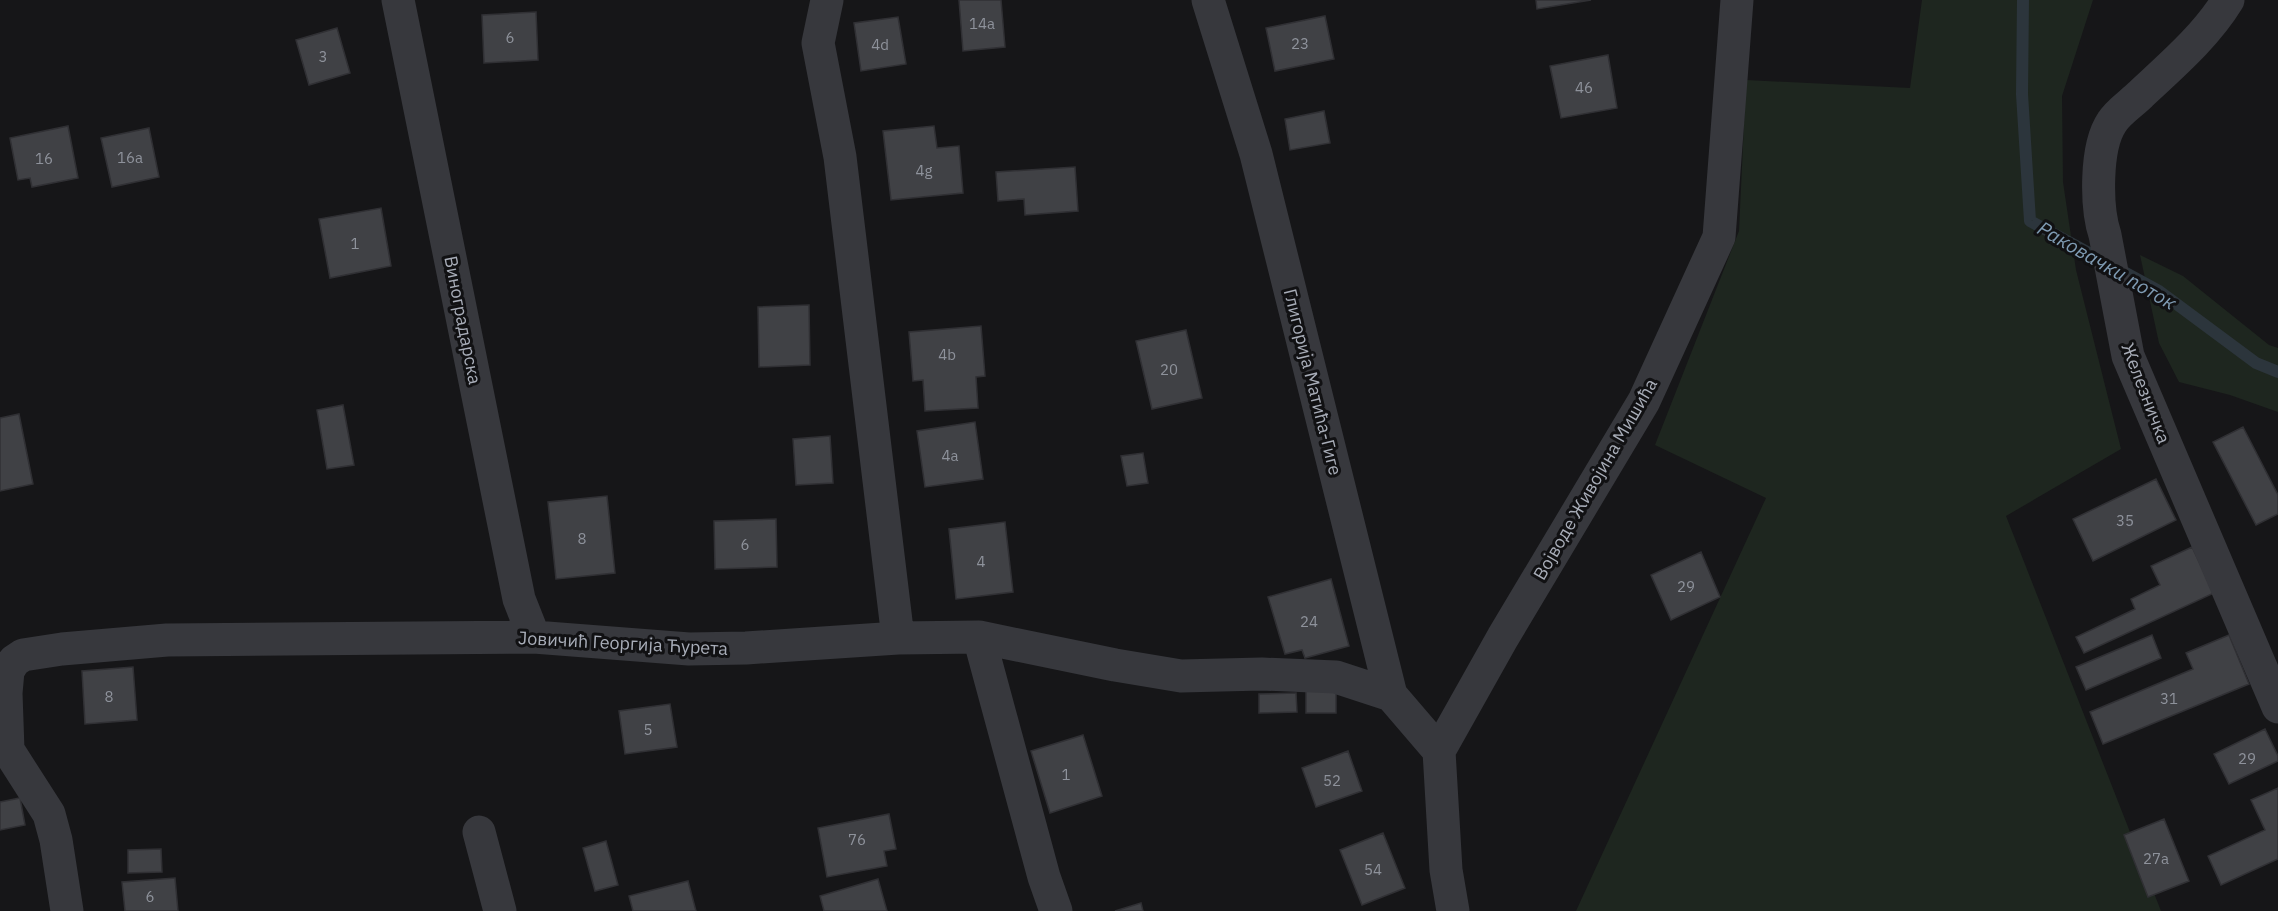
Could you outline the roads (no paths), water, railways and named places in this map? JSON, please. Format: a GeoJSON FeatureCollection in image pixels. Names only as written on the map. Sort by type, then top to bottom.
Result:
{"type":"FeatureCollection","features":[{"type":"Feature","properties":{"kind":"street","name":"Виноградарска"},"geometry":{"type":"LineString","coordinates":[[398,0],[519,599],[534,637]]}},
{"type":"Feature","properties":{"kind":"street"},"geometry":{"type":"LineString","coordinates":[[827,0],[818,43],[840,157],[898,638]]}},
{"type":"Feature","properties":{"kind":"street","name":"Глигорија Матића-Гиге"},"geometry":{"type":"LineString","coordinates":[[1208,0],[1256,154],[1390,695],[1439,751]]}},
{"type":"Feature","properties":{"kind":"street","name":"Војводе Живојина Мишића"},"geometry":{"type":"LineString","coordinates":[[1439,751],[1503,637],[1644,401],[1719,237],[1737,0]]}},
{"type":"Feature","properties":{"kind":"street","name":"Железничка"},"geometry":{"type":"LineString","coordinates":[[2228,0],[2193,45],[2112,122],[2102,148],[2100,221],[2105,235],[2128,356],[2278,707]]}},
{"type":"Feature","properties":{"kind":"street","name":"Јовичић Георгија Ћурета"},"geometry":{"type":"LineString","coordinates":[[4,748],[8,671],[14,661],[23,655],[62,649],[167,640],[534,637],[689,649],[746,648],[898,638],[979,637],[1181,676],[1262,674],[1336,677],[1390,695]]}},
{"type":"Feature","properties":{"kind":"street"},"geometry":{"type":"LineString","coordinates":[[979,637],[1044,877],[1056,911]]}},
{"type":"Feature","properties":{"kind":"street"},"geometry":{"type":"LineString","coordinates":[[4,748],[49,814],[56,840],[67,911]]}},
{"type":"Feature","properties":{"kind":"street"},"geometry":{"type":"LineString","coordinates":[[1439,751],[1446,870],[1453,911]]}},
{"type":"Feature","properties":{"kind":"street"},"geometry":{"type":"LineString","coordinates":[[479,832],[500,911]]}},
{"type":"Feature","properties":{"kind":"waterway","name":"Раковачки поток"},"geometry":{"type":"LineString","coordinates":[[2023,0],[2022,94],[2030,221],[2159,291],[2256,363],[2278,372]]}}]}
